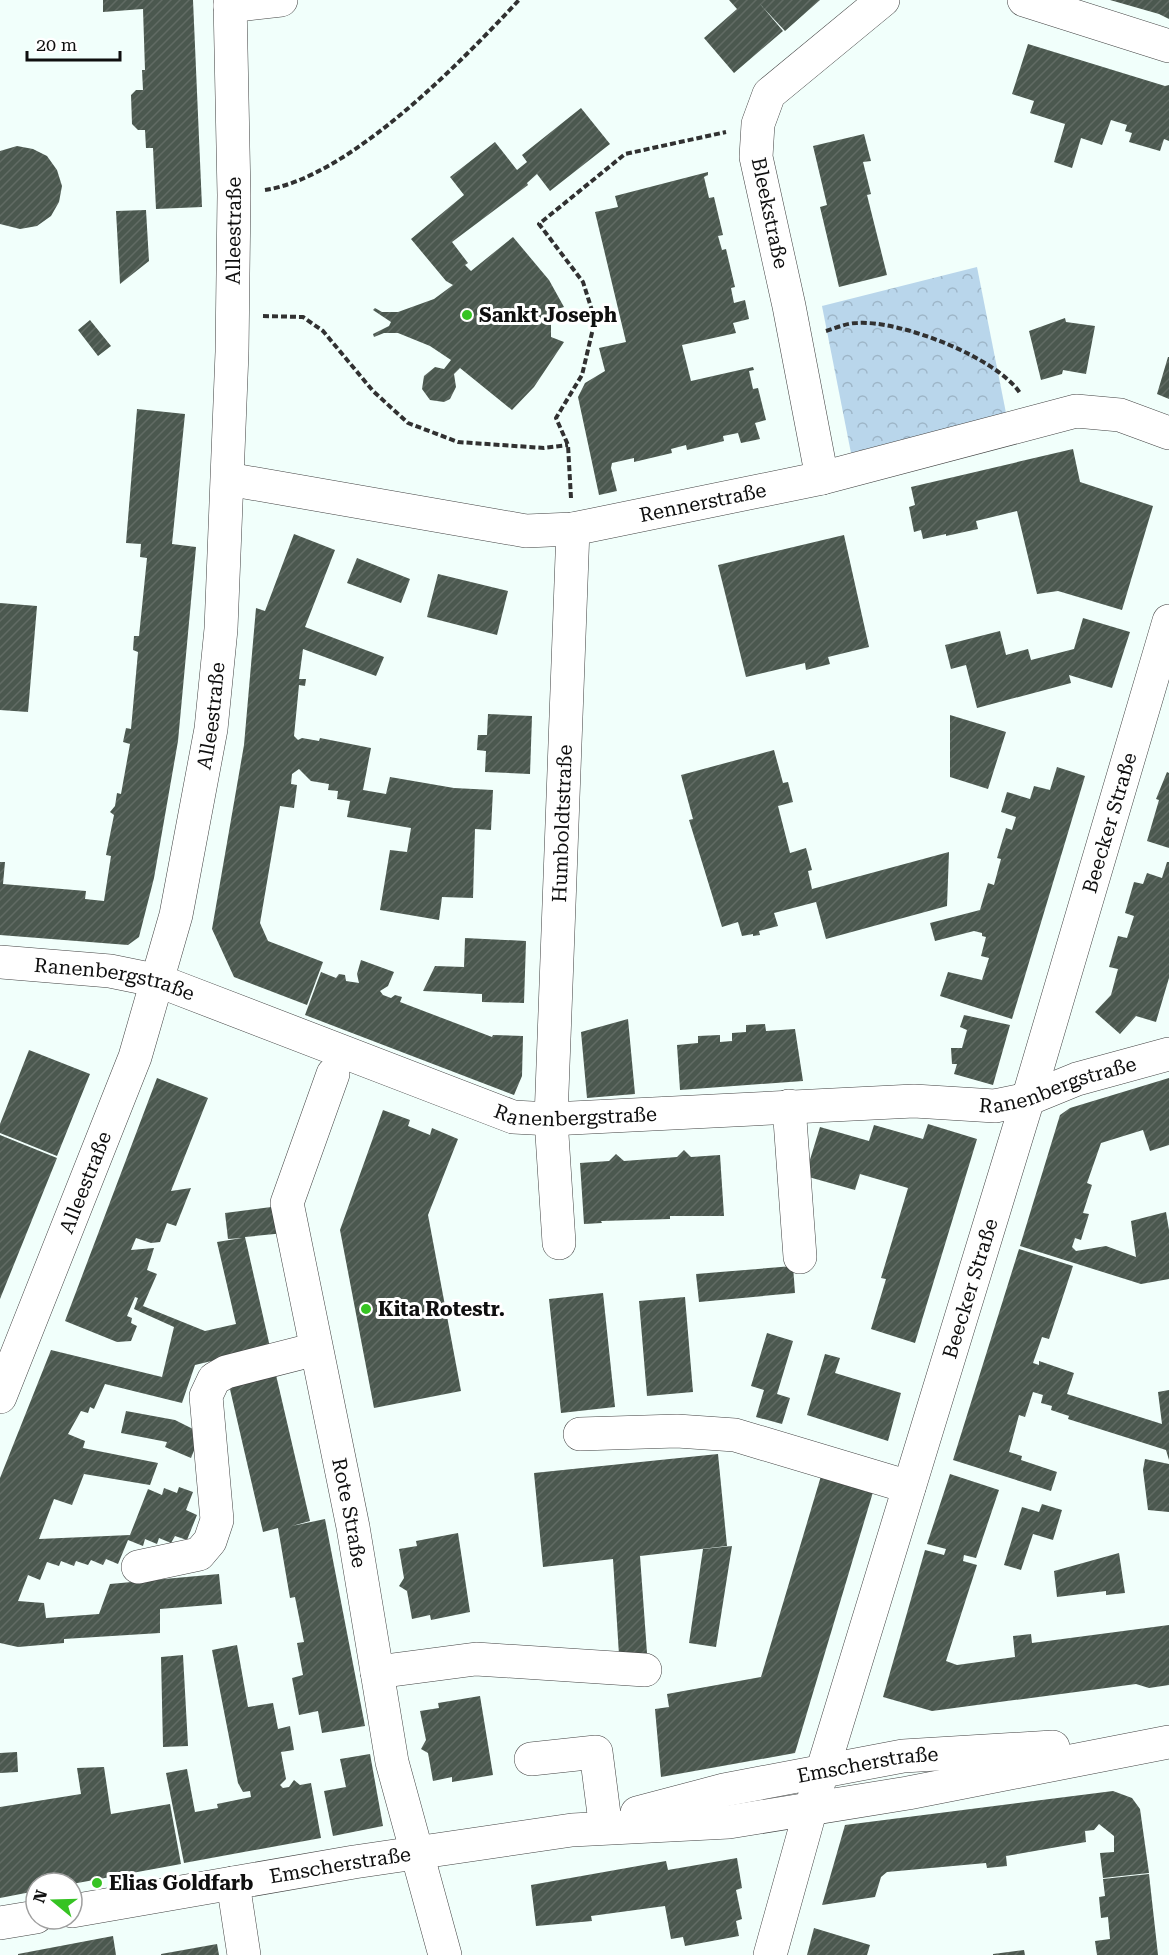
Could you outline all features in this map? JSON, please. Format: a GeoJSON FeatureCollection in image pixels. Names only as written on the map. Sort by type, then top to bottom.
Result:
{"type":"FeatureCollection","features":[{"type":"Feature","properties":{"kind":"street"},"geometry":{"type":"LineString","coordinates":[[230,3],[281,0]]}},
{"type":"Feature","properties":{"kind":"street","name":"Bleekstraße"},"geometry":{"type":"LineString","coordinates":[[822,478],[789,306],[756,157],[758,124],[769,94],[883,0]]}},
{"type":"Feature","properties":{"kind":"street"},"geometry":{"type":"LineString","coordinates":[[1024,0],[1169,46]]}},
{"type":"Feature","properties":{"kind":"street","name":"Alleestraße"},"geometry":{"type":"LineString","coordinates":[[0,1397],[133,1063],[159,981],[179,904],[211,729],[221,629],[228,479],[234,195],[230,3]]}},
{"type":"Feature","properties":{"kind":"street","name":"Rennerstraße"},"geometry":{"type":"LineString","coordinates":[[228,479],[526,531],[573,529],[822,478],[1076,411],[1120,415],[1169,433]]}},
{"type":"Feature","properties":{"kind":"street","name":"Humboldtstraße"},"geometry":{"type":"LineString","coordinates":[[559,1243],[551,1119],[573,529]]}},
{"type":"Feature","properties":{"kind":"street","name":"Beecker Straße"},"geometry":{"type":"LineString","coordinates":[[770,1955],[811,1808],[1028,1099],[1169,621]]}},
{"type":"Feature","properties":{"kind":"street","name":"Ranenbergstraße"},"geometry":{"type":"LineString","coordinates":[[0,962],[110,971],[159,981],[513,1117],[551,1119],[914,1101],[995,1106],[1028,1099],[1077,1079],[1169,1054]]}},
{"type":"Feature","properties":{"kind":"street","name":"Rote Straße"},"geometry":{"type":"LineString","coordinates":[[333,1074],[287,1203],[352,1527],[392,1762],[445,1955]]}},
{"type":"Feature","properties":{"kind":"street"},"geometry":{"type":"LineString","coordinates":[[789,1107],[800,1257]]}},
{"type":"Feature","properties":{"kind":"street"},"geometry":{"type":"LineString","coordinates":[[138,1567],[199,1554],[210,1541],[216,1520],[206,1396],[214,1379],[226,1372],[316,1349]]}},
{"type":"Feature","properties":{"kind":"street"},"geometry":{"type":"LineString","coordinates":[[580,1434],[677,1431],[735,1435],[909,1487]]}},
{"type":"Feature","properties":{"kind":"street"},"geometry":{"type":"LineString","coordinates":[[377,1672],[476,1659],[645,1670]]}},
{"type":"Feature","properties":{"kind":"street","name":"Emscherstraße"},"geometry":{"type":"LineString","coordinates":[[572,1830],[724,1790],[925,1753],[1169,1742]]}},
{"type":"Feature","properties":{"kind":"street","name":"Emscherstraße"},"geometry":{"type":"LineString","coordinates":[[84,1909],[418,1852],[572,1830],[729,1822],[908,1793],[1169,1742]]}},
{"type":"Feature","properties":{"kind":"street"},"geometry":{"type":"LineString","coordinates":[[531,1759],[596,1752],[605,1822]]}},
{"type":"Feature","properties":{"kind":"street"},"geometry":{"type":"LineString","coordinates":[[233,1883],[244,1955]]}},
{"type":"Feature","properties":{"kind":"street"},"geometry":{"type":"LineString","coordinates":[[0,1923],[24,1919]]}},
{"type":"Feature","properties":{"kind":"path"},"geometry":{"type":"LineString","coordinates":[[234,195],[277,188],[324,170],[375,135],[466,56],[519,0]]}},
{"type":"Feature","properties":{"kind":"path"},"geometry":{"type":"LineString","coordinates":[[573,529],[568,445],[556,418],[582,375],[595,320],[583,282],[538,224],[625,154],[758,124]]}},
{"type":"Feature","properties":{"kind":"path"},"geometry":{"type":"LineString","coordinates":[[232,316],[303,317],[323,332],[373,391],[408,423],[458,442],[544,448],[568,445]]}},
{"type":"Feature","properties":{"kind":"path"},"geometry":{"type":"LineString","coordinates":[[794,339],[858,322],[910,329],[974,356],[1014,384],[1038,422]]}},
{"type":"Feature","properties":{"kind":"green space"},"geometry":{"type":"Polygon","coordinates":[[[977,267],[1006,413],[851,453],[822,306],[977,267]]]}},
{"type":"Feature","properties":{"kind":"building"},"geometry":{"type":"Polygon","coordinates":[[[103,0],[193,0],[202,207],[156,209],[153,148],[146,148],[145,130],[138,130],[132,124],[131,95],[136,90],[143,90],[142,70],[145,70],[143,9],[103,12],[103,0]]]}},
{"type":"Feature","properties":{"kind":"building"},"geometry":{"type":"Polygon","coordinates":[[[729,0],[820,0],[785,31],[760,4],[783,31],[734,73],[704,38],[737,9],[729,0]]]}},
{"type":"Feature","properties":{"kind":"building"},"geometry":{"type":"Polygon","coordinates":[[[1110,0],[1169,0],[1169,19],[1159,14],[1110,0]]]}},
{"type":"Feature","properties":{"kind":"building"},"geometry":{"type":"Polygon","coordinates":[[[1028,44],[1165,86],[1169,85],[1169,141],[1164,139],[1160,151],[1129,142],[1132,133],[1125,131],[1127,125],[1111,120],[1102,145],[1081,138],[1072,168],[1054,162],[1065,124],[1030,113],[1034,101],[1012,94],[1028,44]]]}},
{"type":"Feature","properties":{"kind":"building","name":"Sankt Joseph"},"geometry":{"type":"Polygon","coordinates":[[[581,108],[610,144],[550,191],[537,174],[527,183],[528,185],[452,242],[468,263],[465,265],[471,271],[513,237],[549,280],[564,307],[551,311],[551,337],[564,342],[534,387],[512,410],[460,368],[454,374],[456,387],[450,399],[444,402],[430,400],[422,389],[424,376],[435,367],[444,369],[451,360],[430,346],[398,333],[384,333],[374,337],[373,334],[389,326],[391,322],[373,310],[375,308],[382,312],[398,312],[434,299],[453,285],[446,281],[411,239],[464,195],[450,177],[495,142],[517,170],[527,162],[522,155],[581,108]]]}},
{"type":"Feature","properties":{"kind":"building"},"geometry":{"type":"Polygon","coordinates":[[[864,134],[871,161],[863,162],[871,194],[867,195],[887,275],[839,287],[820,207],[827,205],[813,146],[864,134]]]}},
{"type":"Feature","properties":{"kind":"building"},"geometry":{"type":"Polygon","coordinates":[[[17,146],[33,149],[47,156],[57,170],[62,186],[59,202],[51,216],[37,226],[20,229],[0,224],[0,151],[17,146]]]}},
{"type":"Feature","properties":{"kind":"building"},"geometry":{"type":"Polygon","coordinates":[[[708,172],[708,175],[704,177],[709,198],[714,197],[723,235],[718,236],[722,250],[726,249],[735,287],[731,288],[734,303],[745,300],[749,319],[733,323],[736,333],[682,345],[691,381],[753,367],[754,370],[749,371],[753,389],[758,388],[766,420],[755,423],[760,439],[741,443],[738,433],[723,436],[724,441],[687,450],[686,445],[671,449],[672,453],[634,462],[634,458],[612,463],[611,468],[617,491],[599,495],[578,397],[585,383],[605,371],[599,348],[626,342],[595,212],[618,207],[615,196],[708,172]]]}},
{"type":"Feature","properties":{"kind":"building"},"geometry":{"type":"Polygon","coordinates":[[[146,210],[149,261],[120,284],[116,211],[146,210]]]}},
{"type":"Feature","properties":{"kind":"building"},"geometry":{"type":"Polygon","coordinates":[[[1065,318],[1066,322],[1095,326],[1086,374],[1063,370],[1062,374],[1041,380],[1029,331],[1065,318]]]}},
{"type":"Feature","properties":{"kind":"building"},"geometry":{"type":"Polygon","coordinates":[[[90,320],[111,346],[98,356],[78,330],[90,320]]]}},
{"type":"Feature","properties":{"kind":"building"},"geometry":{"type":"Polygon","coordinates":[[[1169,357],[1169,399],[1157,394],[1169,357]]]}},
{"type":"Feature","properties":{"kind":"building"},"geometry":{"type":"Polygon","coordinates":[[[137,409],[185,414],[172,544],[196,547],[178,741],[154,878],[139,937],[128,945],[0,935],[0,862],[5,862],[3,884],[86,891],[85,899],[104,901],[111,856],[106,855],[114,815],[110,812],[115,806],[117,793],[121,794],[130,744],[123,742],[126,728],[131,729],[138,652],[133,650],[134,636],[139,636],[147,558],[140,557],[141,544],[126,543],[137,409]]]}},
{"type":"Feature","properties":{"kind":"building"},"geometry":{"type":"Polygon","coordinates":[[[1073,449],[1080,482],[1153,506],[1122,610],[1058,591],[1037,594],[1017,511],[976,521],[978,529],[946,536],[946,534],[923,539],[921,530],[914,532],[909,507],[915,505],[911,487],[1073,449]]]}},
{"type":"Feature","properties":{"kind":"building"},"geometry":{"type":"Polygon","coordinates":[[[294,534],[335,550],[305,627],[384,657],[376,676],[303,649],[299,679],[306,679],[305,686],[299,685],[294,736],[298,740],[302,738],[319,741],[320,738],[371,748],[363,790],[386,794],[390,777],[454,788],[493,790],[491,830],[475,829],[473,898],[442,897],[439,920],[380,910],[390,850],[407,852],[411,828],[347,817],[350,801],[337,799],[338,791],[328,790],[329,784],[311,781],[299,769],[292,774],[291,784],[297,785],[294,808],[280,806],[260,923],[268,941],[323,962],[307,1005],[234,977],[212,929],[244,745],[256,608],[265,611],[294,534]]]}},
{"type":"Feature","properties":{"kind":"building"},"geometry":{"type":"Polygon","coordinates":[[[844,535],[869,647],[828,657],[830,664],[806,670],[805,663],[746,677],[718,565],[844,535]]]}},
{"type":"Feature","properties":{"kind":"building"},"geometry":{"type":"Polygon","coordinates":[[[357,558],[410,579],[401,603],[347,583],[357,558]]]}},
{"type":"Feature","properties":{"kind":"building"},"geometry":{"type":"Polygon","coordinates":[[[438,574],[508,591],[497,635],[427,617],[438,574]]]}},
{"type":"Feature","properties":{"kind":"building"},"geometry":{"type":"Polygon","coordinates":[[[0,603],[37,606],[28,712],[0,710],[0,603]]]}},
{"type":"Feature","properties":{"kind":"building"},"geometry":{"type":"Polygon","coordinates":[[[1083,618],[1130,632],[1112,688],[1069,675],[1071,683],[977,708],[966,665],[951,669],[945,645],[1000,631],[1006,655],[1028,649],[1031,660],[1074,649],[1083,618]]]}},
{"type":"Feature","properties":{"kind":"building"},"geometry":{"type":"Polygon","coordinates":[[[488,714],[532,716],[530,774],[485,772],[486,751],[477,750],[478,735],[487,735],[488,714]]]}},
{"type":"Feature","properties":{"kind":"building"},"geometry":{"type":"Polygon","coordinates":[[[950,715],[1006,732],[988,789],[950,777],[950,715]]]}},
{"type":"Feature","properties":{"kind":"building"},"geometry":{"type":"Polygon","coordinates":[[[774,750],[783,783],[788,782],[793,802],[778,806],[790,853],[806,848],[812,870],[808,871],[812,889],[949,852],[947,906],[826,939],[816,902],[774,913],[778,926],[759,931],[760,935],[742,936],[738,922],[722,927],[689,820],[693,819],[681,775],[774,750]]]}},
{"type":"Feature","properties":{"kind":"building"},"geometry":{"type":"Polygon","coordinates":[[[1057,767],[1085,776],[1012,1019],[940,996],[948,972],[982,980],[989,958],[981,956],[986,937],[982,936],[982,933],[974,931],[935,941],[930,923],[980,910],[988,883],[994,885],[1001,859],[997,858],[1006,828],[1012,830],[1016,817],[1001,812],[1007,792],[1030,799],[1034,786],[1050,790],[1057,767]]]}},
{"type":"Feature","properties":{"kind":"building"},"geometry":{"type":"Polygon","coordinates":[[[1167,772],[1169,773],[1169,848],[1147,841],[1159,800],[1156,799],[1167,772]]]}},
{"type":"Feature","properties":{"kind":"building"},"geometry":{"type":"Polygon","coordinates":[[[1167,862],[1169,862],[1169,978],[1156,1022],[1136,1016],[1120,1034],[1095,1012],[1111,995],[1118,969],[1109,967],[1118,936],[1127,938],[1134,916],[1125,913],[1134,882],[1143,884],[1147,873],[1162,878],[1167,862]]]}},
{"type":"Feature","properties":{"kind":"building"},"geometry":{"type":"Polygon","coordinates":[[[465,938],[526,941],[524,1003],[482,1002],[482,994],[423,991],[435,966],[464,967],[465,938]]]}},
{"type":"Feature","properties":{"kind":"building"},"geometry":{"type":"Polygon","coordinates":[[[361,960],[394,972],[388,986],[380,991],[383,995],[391,998],[395,995],[402,997],[400,1002],[492,1037],[493,1035],[523,1036],[522,1076],[514,1095],[305,1015],[321,972],[336,978],[339,974],[345,975],[346,981],[359,983],[357,974],[361,960]]]}},
{"type":"Feature","properties":{"kind":"building"},"geometry":{"type":"Polygon","coordinates":[[[964,1015],[1010,1025],[993,1085],[954,1074],[957,1064],[952,1064],[951,1048],[962,1048],[967,1030],[960,1027],[964,1015]]]}},
{"type":"Feature","properties":{"kind":"building"},"geometry":{"type":"Polygon","coordinates":[[[628,1019],[635,1094],[587,1098],[581,1032],[628,1019]]]}},
{"type":"Feature","properties":{"kind":"building"},"geometry":{"type":"Polygon","coordinates":[[[765,1024],[766,1031],[795,1029],[803,1081],[680,1090],[677,1045],[698,1043],[698,1036],[720,1035],[720,1042],[732,1041],[732,1033],[746,1032],[746,1025],[765,1024]]]}},
{"type":"Feature","properties":{"kind":"building"},"geometry":{"type":"Polygon","coordinates":[[[29,1050],[90,1074],[57,1156],[0,1133],[0,1124],[29,1050]]]}},
{"type":"Feature","properties":{"kind":"building"},"geometry":{"type":"Polygon","coordinates":[[[157,1078],[208,1098],[171,1191],[191,1188],[176,1226],[167,1223],[160,1242],[151,1243],[136,1238],[131,1250],[154,1248],[147,1270],[157,1274],[143,1306],[205,1331],[236,1324],[217,1242],[242,1238],[228,1239],[225,1213],[279,1206],[285,1233],[245,1237],[270,1347],[195,1365],[182,1403],[105,1384],[94,1409],[90,1407],[88,1413],[81,1411],[68,1434],[85,1441],[83,1448],[158,1463],[150,1485],[84,1474],[72,1505],[54,1499],[39,1539],[130,1535],[148,1489],[162,1495],[164,1488],[177,1493],[179,1487],[193,1492],[186,1510],[197,1515],[187,1540],[175,1536],[171,1543],[159,1538],[157,1544],[145,1539],[143,1546],[128,1540],[118,1564],[106,1559],[103,1565],[91,1560],[88,1565],[76,1561],[74,1566],[61,1561],[59,1566],[47,1562],[40,1580],[28,1575],[18,1601],[44,1603],[46,1618],[99,1614],[110,1584],[219,1574],[222,1604],[160,1609],[160,1633],[64,1639],[64,1643],[18,1647],[0,1643],[0,1478],[51,1350],[162,1377],[174,1327],[134,1309],[138,1298],[135,1297],[127,1316],[132,1318],[131,1323],[137,1326],[131,1341],[117,1342],[65,1321],[157,1078]]]}},
{"type":"Feature","properties":{"kind":"building"},"geometry":{"type":"Polygon","coordinates":[[[1169,1078],[1169,1145],[1150,1151],[1143,1130],[1101,1143],[1087,1183],[1092,1185],[1083,1213],[1089,1214],[1081,1240],[1075,1238],[1072,1247],[1076,1251],[1106,1246],[1136,1257],[1131,1221],[1166,1212],[1169,1230],[1169,1279],[1141,1284],[1020,1246],[1060,1115],[1070,1108],[1169,1078]]]}},
{"type":"Feature","properties":{"kind":"building"},"geometry":{"type":"Polygon","coordinates":[[[383,1110],[410,1120],[408,1126],[430,1135],[432,1128],[458,1139],[428,1215],[461,1391],[374,1408],[340,1230],[383,1110]]]}},
{"type":"Feature","properties":{"kind":"building"},"geometry":{"type":"Polygon","coordinates":[[[928,1124],[977,1139],[915,1343],[871,1329],[886,1279],[881,1278],[908,1188],[860,1174],[855,1190],[805,1176],[820,1127],[869,1141],[874,1125],[923,1139],[928,1124]]]}},
{"type":"Feature","properties":{"kind":"building"},"geometry":{"type":"Polygon","coordinates":[[[0,1135],[57,1158],[0,1299],[0,1135]]]}},
{"type":"Feature","properties":{"kind":"building"},"geometry":{"type":"Polygon","coordinates":[[[684,1150],[691,1157],[720,1155],[724,1216],[670,1216],[670,1219],[601,1221],[602,1223],[584,1224],[580,1163],[609,1161],[616,1154],[624,1161],[677,1157],[684,1150]]]}},
{"type":"Feature","properties":{"kind":"building"},"geometry":{"type":"Polygon","coordinates":[[[1019,1249],[1073,1266],[1049,1339],[1042,1337],[1033,1363],[1039,1365],[1039,1361],[1074,1373],[1067,1394],[1162,1424],[1158,1392],[1169,1390],[1169,1460],[1166,1450],[1068,1419],[1069,1416],[1051,1410],[1052,1406],[1041,1403],[1043,1395],[1033,1392],[1025,1417],[1019,1415],[1009,1452],[1022,1456],[1021,1460],[1057,1472],[1051,1491],[953,1460],[1019,1249]]]}},
{"type":"Feature","properties":{"kind":"building"},"geometry":{"type":"Polygon","coordinates":[[[793,1266],[795,1293],[699,1302],[696,1274],[793,1266]]]}},
{"type":"Feature","properties":{"kind":"building"},"geometry":{"type":"Polygon","coordinates":[[[603,1293],[615,1407],[561,1413],[549,1299],[603,1293]]]}},
{"type":"Feature","properties":{"kind":"building"},"geometry":{"type":"Polygon","coordinates":[[[685,1297],[693,1392],[647,1396],[639,1301],[685,1297]]]}},
{"type":"Feature","properties":{"kind":"building"},"geometry":{"type":"Polygon","coordinates":[[[767,1333],[793,1341],[777,1394],[790,1398],[782,1424],[756,1417],[764,1390],[751,1386],[767,1333]]]}},
{"type":"Feature","properties":{"kind":"building"},"geometry":{"type":"Polygon","coordinates":[[[825,1354],[840,1358],[835,1373],[901,1393],[888,1441],[807,1415],[825,1354]]]}},
{"type":"Feature","properties":{"kind":"building"},"geometry":{"type":"Polygon","coordinates":[[[276,1375],[310,1521],[292,1526],[325,1519],[365,1726],[322,1733],[318,1711],[299,1715],[292,1678],[303,1675],[297,1643],[304,1642],[295,1597],[290,1598],[278,1528],[263,1532],[229,1385],[276,1375]]]}},
{"type":"Feature","properties":{"kind":"building"},"geometry":{"type":"Polygon","coordinates":[[[126,1411],[175,1420],[201,1433],[191,1458],[165,1447],[167,1442],[121,1433],[126,1411]]]}},
{"type":"Feature","properties":{"kind":"building"},"geometry":{"type":"Polygon","coordinates":[[[718,1454],[727,1546],[640,1556],[647,1653],[619,1655],[613,1559],[543,1567],[534,1473],[718,1454]]]}},
{"type":"Feature","properties":{"kind":"building"},"geometry":{"type":"Polygon","coordinates":[[[1145,1459],[1169,1464],[1169,1512],[1148,1510],[1143,1470],[1145,1459]]]}},
{"type":"Feature","properties":{"kind":"building"},"geometry":{"type":"Polygon","coordinates":[[[950,1474],[999,1490],[976,1558],[964,1555],[963,1561],[977,1565],[946,1661],[957,1665],[1015,1657],[1013,1636],[1031,1634],[1032,1643],[1169,1625],[1169,1685],[1149,1688],[1136,1684],[932,1711],[883,1697],[925,1550],[944,1555],[946,1549],[927,1544],[950,1474]]]}},
{"type":"Feature","properties":{"kind":"building"},"geometry":{"type":"Polygon","coordinates":[[[821,1476],[873,1492],[795,1753],[661,1777],[655,1709],[669,1707],[667,1694],[761,1677],[821,1476]]]}},
{"type":"Feature","properties":{"kind":"building"},"geometry":{"type":"Polygon","coordinates":[[[1042,1504],[1062,1510],[1053,1540],[1033,1534],[1021,1570],[1004,1565],[1022,1507],[1039,1512],[1042,1504]]]}},
{"type":"Feature","properties":{"kind":"building"},"geometry":{"type":"Polygon","coordinates":[[[458,1533],[470,1612],[431,1620],[430,1615],[412,1619],[407,1591],[399,1586],[404,1578],[399,1549],[417,1546],[416,1541],[458,1533]]]}},
{"type":"Feature","properties":{"kind":"building"},"geometry":{"type":"Polygon","coordinates":[[[732,1546],[716,1647],[689,1643],[703,1549],[732,1546]]]}},
{"type":"Feature","properties":{"kind":"building"},"geometry":{"type":"Polygon","coordinates":[[[1119,1553],[1125,1593],[1106,1595],[1106,1591],[1057,1597],[1054,1571],[1119,1553]]]}},
{"type":"Feature","properties":{"kind":"building"},"geometry":{"type":"Polygon","coordinates":[[[237,1645],[248,1707],[273,1703],[278,1729],[290,1726],[294,1750],[281,1752],[286,1779],[280,1785],[283,1788],[289,1787],[294,1780],[300,1785],[311,1783],[321,1838],[184,1863],[166,1773],[187,1769],[195,1812],[218,1808],[217,1804],[251,1797],[250,1791],[243,1792],[238,1783],[212,1650],[237,1645]]]}},
{"type":"Feature","properties":{"kind":"building"},"geometry":{"type":"Polygon","coordinates":[[[183,1655],[188,1746],[163,1747],[161,1657],[183,1655]]]}},
{"type":"Feature","properties":{"kind":"building"},"geometry":{"type":"Polygon","coordinates":[[[480,1696],[493,1775],[452,1782],[452,1777],[433,1781],[428,1753],[421,1749],[426,1740],[420,1711],[439,1708],[438,1703],[480,1696]]]}},
{"type":"Feature","properties":{"kind":"building"},"geometry":{"type":"Polygon","coordinates":[[[17,1752],[18,1772],[0,1773],[0,1753],[17,1752]]]}},
{"type":"Feature","properties":{"kind":"building"},"geometry":{"type":"Polygon","coordinates":[[[370,1754],[383,1826],[333,1836],[324,1791],[346,1787],[340,1759],[370,1754]]]}},
{"type":"Feature","properties":{"kind":"building"},"geometry":{"type":"Polygon","coordinates":[[[104,1767],[111,1814],[170,1804],[181,1864],[84,1882],[84,1871],[24,1871],[24,1893],[0,1898],[0,1807],[81,1794],[77,1768],[104,1767]]]}},
{"type":"Feature","properties":{"kind":"building"},"geometry":{"type":"Polygon","coordinates":[[[1113,1791],[1132,1798],[1140,1809],[1149,1873],[1103,1878],[1100,1853],[1114,1852],[1114,1836],[1099,1824],[1094,1830],[1085,1831],[1086,1842],[1006,1856],[1007,1866],[987,1868],[986,1863],[887,1872],[881,1877],[875,1897],[822,1905],[845,1825],[1113,1791]]]}},
{"type":"Feature","properties":{"kind":"building"},"geometry":{"type":"Polygon","coordinates":[[[737,1858],[742,1888],[736,1890],[742,1919],[736,1921],[739,1936],[685,1946],[683,1937],[671,1939],[665,1906],[591,1916],[592,1921],[536,1926],[531,1885],[666,1861],[668,1870],[737,1858]]]}},
{"type":"Feature","properties":{"kind":"building"},"geometry":{"type":"Polygon","coordinates":[[[1149,1874],[1158,1955],[1097,1955],[1095,1941],[1110,1939],[1108,1917],[1101,1918],[1099,1897],[1105,1896],[1103,1879],[1149,1874]]]}},
{"type":"Feature","properties":{"kind":"building"},"geometry":{"type":"Polygon","coordinates":[[[814,1928],[870,1945],[867,1955],[807,1955],[814,1928]]]}},
{"type":"Feature","properties":{"kind":"building"},"geometry":{"type":"Polygon","coordinates":[[[113,1936],[116,1955],[18,1955],[18,1954],[113,1936]]]}},
{"type":"Feature","properties":{"kind":"building"},"geometry":{"type":"Polygon","coordinates":[[[217,1944],[219,1955],[161,1955],[161,1954],[217,1944]]]}},
{"type":"Feature","properties":{"kind":"building"},"geometry":{"type":"Polygon","coordinates":[[[1024,1950],[1025,1955],[993,1955],[993,1954],[1024,1950]]]}},
{"type":"Feature","properties":{"kind":"place","name":"Sankt Joseph"},"geometry":{"type":"Point","coordinates":[467,315]}},
{"type":"Feature","properties":{"kind":"place","name":"Kita Rotestr."},"geometry":{"type":"Point","coordinates":[366,1309]}},
{"type":"Feature","properties":{"kind":"place","name":"Elias Goldfarb"},"geometry":{"type":"Point","coordinates":[97,1883]}}]}
